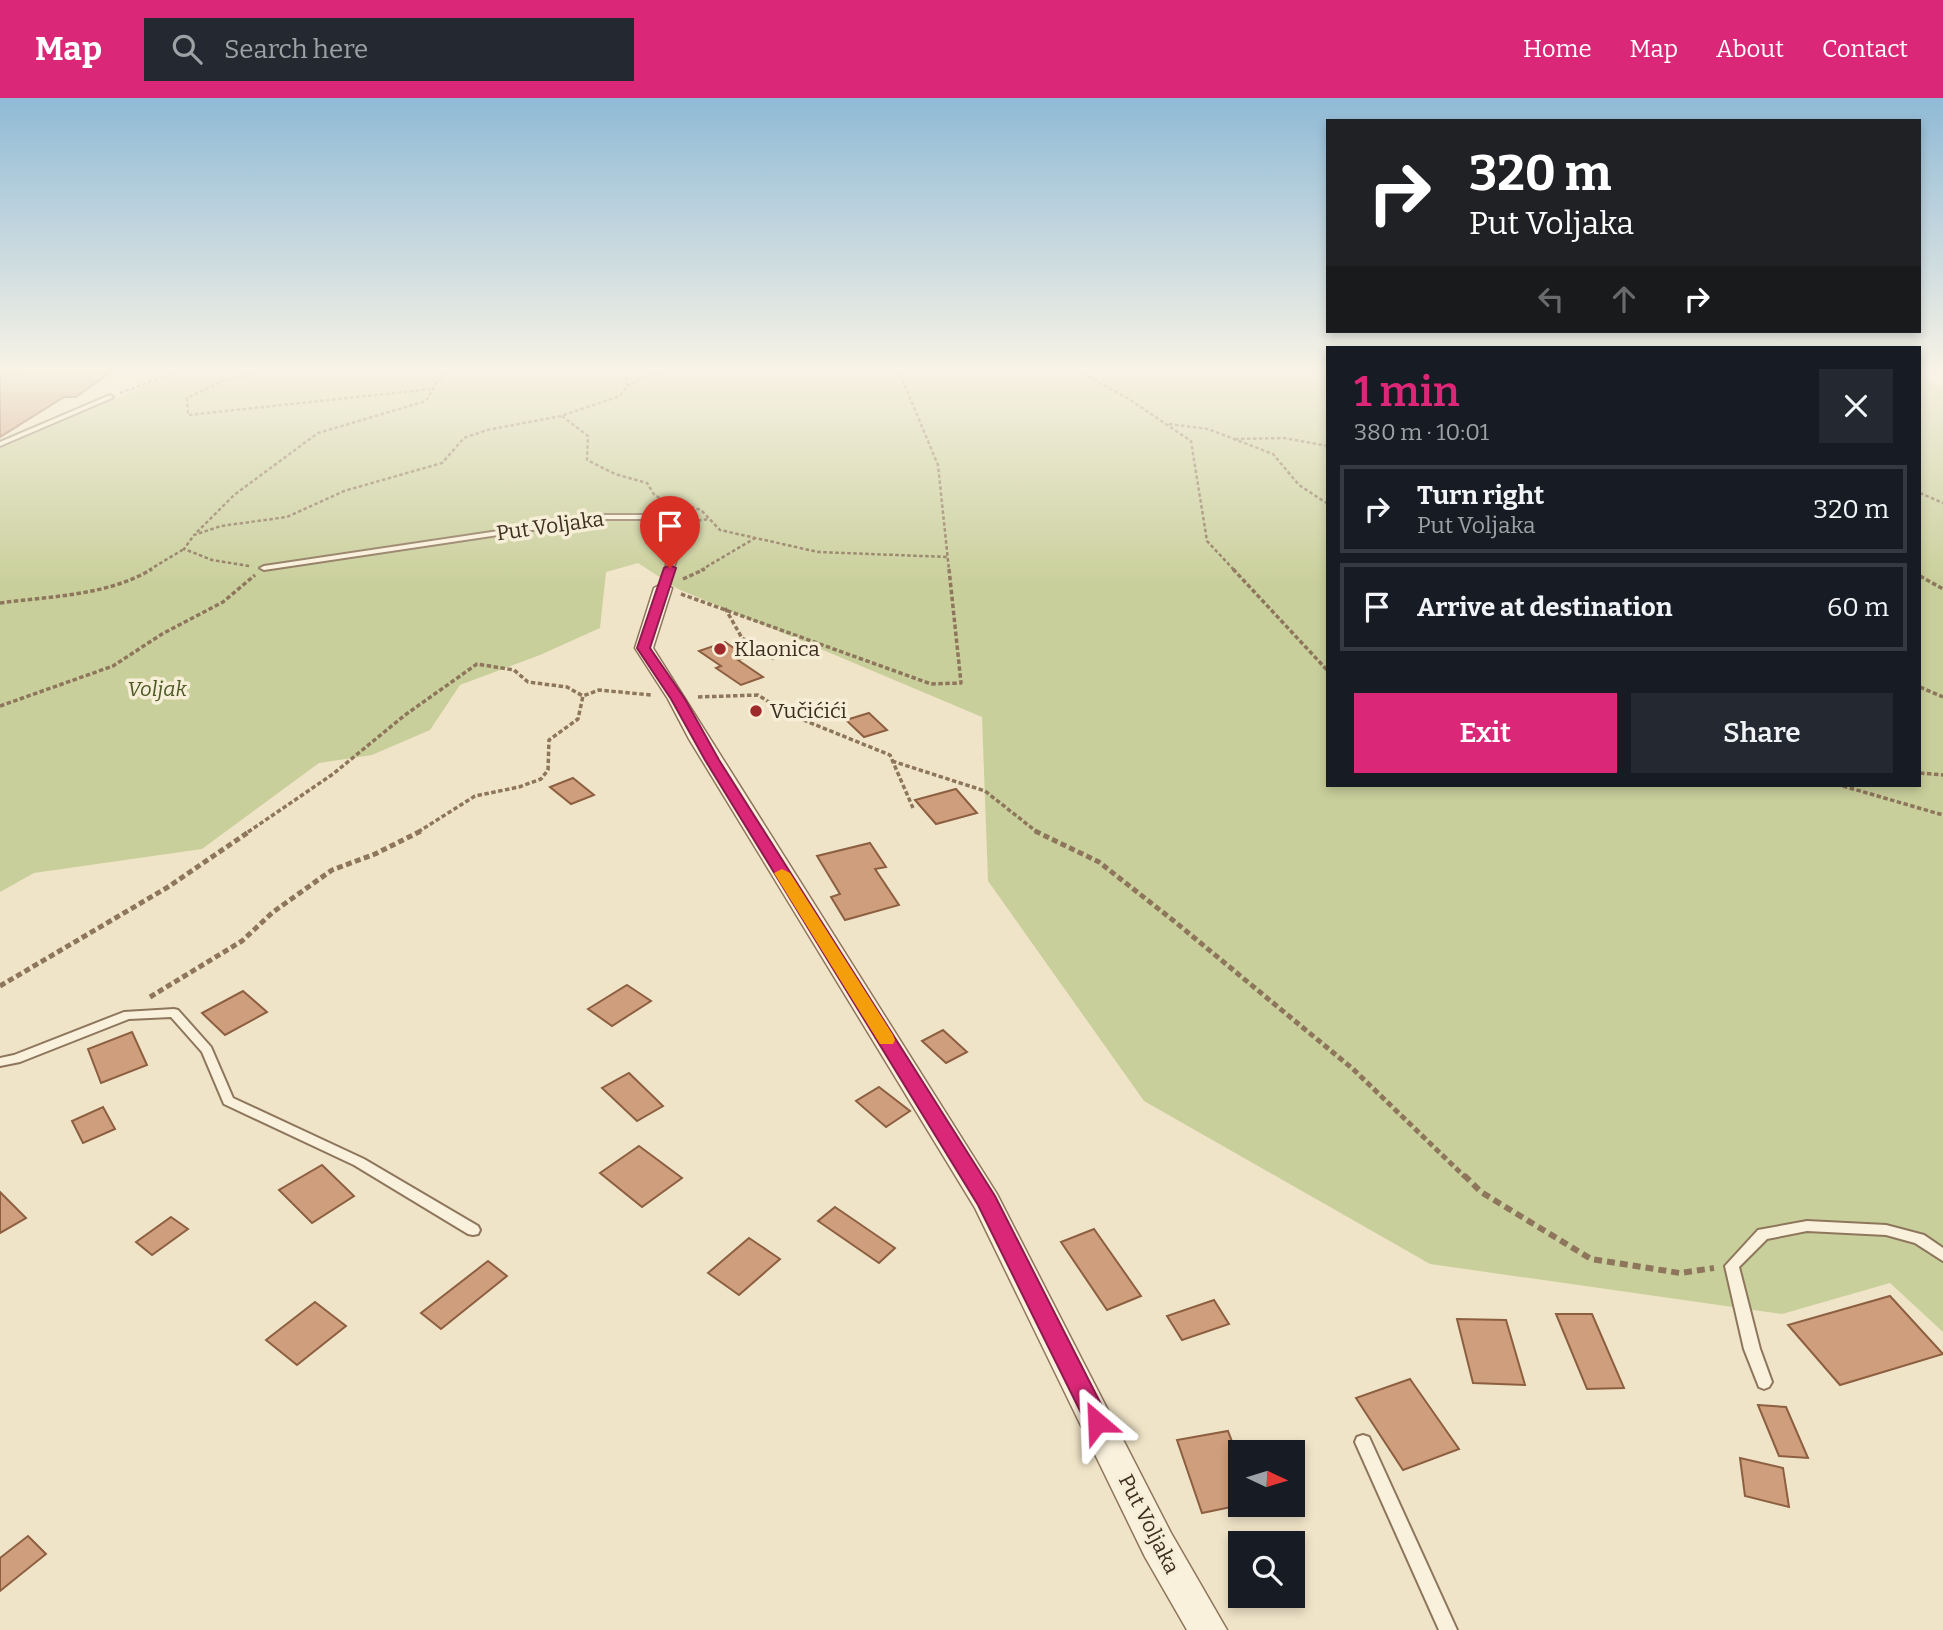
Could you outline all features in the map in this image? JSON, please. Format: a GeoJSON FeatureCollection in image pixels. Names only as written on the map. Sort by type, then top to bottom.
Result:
{"type":"FeatureCollection","features":[{"type":"Feature","properties":{"kind":"street","name":"Put Voljaka"},"geometry":{"type":"LineString","coordinates":[[663,588],[644,648],[987,1202],[1158,1545],[1208,1630]]}},
{"type":"Feature","properties":{"kind":"lane","name":"Put Voljaka"},"geometry":{"type":"LineString","coordinates":[[264,568],[606,517],[644,517],[668,527],[676,548],[663,588]]}},
{"type":"Feature","properties":{"kind":"lane"},"geometry":{"type":"LineString","coordinates":[[0,1062],[16,1059],[128,1015],[174,1013],[207,1049],[228,1101],[359,1161],[472,1230]]}},
{"type":"Feature","properties":{"kind":"lane"},"geometry":{"type":"LineString","coordinates":[[1764,1382],[1752,1349],[1732,1266],[1763,1234],[1807,1226],[1886,1230],[1919,1239],[1943,1255]]}},
{"type":"Feature","properties":{"kind":"lane"},"geometry":{"type":"LineString","coordinates":[[1363,1442],[1448,1630]]}},
{"type":"Feature","properties":{"kind":"path"},"geometry":{"type":"LineString","coordinates":[[0,603],[100,590],[130,582],[184,549],[194,535],[234,495],[305,442]]}},
{"type":"Feature","properties":{"kind":"path"},"geometry":{"type":"LineString","coordinates":[[194,535],[221,526],[287,517],[344,491],[442,463],[460,442]]}},
{"type":"Feature","properties":{"kind":"path"},"geometry":{"type":"LineString","coordinates":[[588,442],[587,460],[615,474],[647,483],[655,496],[701,510],[720,530],[818,552],[867,556],[948,557]]}},
{"type":"Feature","properties":{"kind":"path"},"geometry":{"type":"LineString","coordinates":[[663,588],[931,684],[961,683],[938,465],[928,442]]}},
{"type":"Feature","properties":{"kind":"path"},"geometry":{"type":"LineString","coordinates":[[1191,442],[1207,541],[1326,669]]}},
{"type":"Feature","properties":{"kind":"path"},"geometry":{"type":"LineString","coordinates":[[1242,442],[1273,454],[1299,485],[1326,503]]}},
{"type":"Feature","properties":{"kind":"path"},"geometry":{"type":"LineString","coordinates":[[1309,442],[1326,446]]}},
{"type":"Feature","properties":{"kind":"path"},"geometry":{"type":"LineString","coordinates":[[1921,493],[1943,503]]}},
{"type":"Feature","properties":{"kind":"path"},"geometry":{"type":"LineString","coordinates":[[663,525],[710,519]]}},
{"type":"Feature","properties":{"kind":"path"},"geometry":{"type":"LineString","coordinates":[[663,588],[719,562],[757,537]]}},
{"type":"Feature","properties":{"kind":"path"},"geometry":{"type":"LineString","coordinates":[[184,549],[212,560],[264,568]]}},
{"type":"Feature","properties":{"kind":"path"},"geometry":{"type":"LineString","coordinates":[[0,706],[113,666],[162,634],[223,602],[264,568]]}},
{"type":"Feature","properties":{"kind":"path"},"geometry":{"type":"LineString","coordinates":[[1921,577],[1943,589]]}},
{"type":"Feature","properties":{"kind":"path"},"geometry":{"type":"LineString","coordinates":[[725,608],[742,638],[774,659]]}},
{"type":"Feature","properties":{"kind":"path"},"geometry":{"type":"LineString","coordinates":[[0,986],[168,887],[333,774],[405,715],[477,664],[514,670],[528,682],[568,687],[583,696]]}},
{"type":"Feature","properties":{"kind":"path"},"geometry":{"type":"LineString","coordinates":[[1921,687],[1943,697]]}},
{"type":"Feature","properties":{"kind":"path"},"geometry":{"type":"LineString","coordinates":[[583,696],[599,690],[678,699],[758,695],[786,713],[890,755],[913,808]]}},
{"type":"Feature","properties":{"kind":"path"},"geometry":{"type":"LineString","coordinates":[[146,999],[242,941],[273,912],[332,870],[375,854],[436,823],[475,796],[541,779],[548,771],[549,740],[578,719],[583,696]]}},
{"type":"Feature","properties":{"kind":"path"},"geometry":{"type":"LineString","coordinates":[[892,761],[985,791],[1038,833],[1099,862],[1353,1069],[1481,1192],[1591,1259],[1680,1273],[1732,1266]]}},
{"type":"Feature","properties":{"kind":"path"},"geometry":{"type":"LineString","coordinates":[[1921,773],[1943,775]]}},
{"type":"Feature","properties":{"kind":"path"},"geometry":{"type":"LineString","coordinates":[[1846,787],[1943,815]]}},
{"type":"Feature","properties":{"kind":"green space","name":"Voljak"},"geometry":{"type":"Polygon","coordinates":[[[13,442],[1326,442],[1326,787],[1921,787],[1921,442],[1943,442],[1943,1332],[1890,1283],[1782,1314],[1430,1264],[1144,1101],[988,881],[982,717],[678,589],[638,563],[606,572],[600,628],[540,655],[460,685],[430,730],[372,755],[319,763],[202,849],[34,873],[0,892],[0,448],[13,442]]]}},
{"type":"Feature","properties":{"kind":"building","name":"Klaonica"},"geometry":{"type":"Polygon","coordinates":[[[725,642],[747,657],[738,660],[763,677],[741,685],[716,668],[721,666],[699,651],[725,642]]]}},
{"type":"Feature","properties":{"kind":"building"},"geometry":{"type":"Polygon","coordinates":[[[869,713],[887,730],[864,737],[846,720],[869,713]]]}},
{"type":"Feature","properties":{"kind":"building"},"geometry":{"type":"Polygon","coordinates":[[[573,778],[594,795],[571,804],[550,787],[573,778]]]}},
{"type":"Feature","properties":{"kind":"building"},"geometry":{"type":"Polygon","coordinates":[[[956,789],[977,813],[936,824],[915,800],[956,789]]]}},
{"type":"Feature","properties":{"kind":"building"},"geometry":{"type":"Polygon","coordinates":[[[870,843],[886,867],[875,869],[899,905],[845,920],[831,897],[840,894],[817,856],[870,843]]]}},
{"type":"Feature","properties":{"kind":"building"},"geometry":{"type":"Polygon","coordinates":[[[627,985],[651,1001],[612,1026],[588,1009],[627,985]]]}},
{"type":"Feature","properties":{"kind":"building"},"geometry":{"type":"Polygon","coordinates":[[[243,991],[267,1012],[225,1035],[202,1013],[243,991]]]}},
{"type":"Feature","properties":{"kind":"building"},"geometry":{"type":"Polygon","coordinates":[[[943,1030],[967,1052],[946,1063],[922,1041],[943,1030]]]}},
{"type":"Feature","properties":{"kind":"building"},"geometry":{"type":"Polygon","coordinates":[[[132,1032],[147,1065],[101,1083],[88,1049],[132,1032]]]}},
{"type":"Feature","properties":{"kind":"building"},"geometry":{"type":"Polygon","coordinates":[[[629,1073],[663,1106],[637,1121],[602,1088],[629,1073]]]}},
{"type":"Feature","properties":{"kind":"building"},"geometry":{"type":"Polygon","coordinates":[[[879,1087],[910,1111],[886,1127],[856,1101],[879,1087]]]}},
{"type":"Feature","properties":{"kind":"building"},"geometry":{"type":"Polygon","coordinates":[[[103,1107],[115,1129],[83,1143],[72,1121],[103,1107]]]}},
{"type":"Feature","properties":{"kind":"building"},"geometry":{"type":"Polygon","coordinates":[[[639,1146],[682,1178],[642,1207],[600,1173],[639,1146]]]}},
{"type":"Feature","properties":{"kind":"building"},"geometry":{"type":"Polygon","coordinates":[[[322,1165],[354,1196],[312,1223],[279,1190],[322,1165]]]}},
{"type":"Feature","properties":{"kind":"building"},"geometry":{"type":"Polygon","coordinates":[[[0,1192],[26,1218],[0,1233],[0,1192]]]}},
{"type":"Feature","properties":{"kind":"building"},"geometry":{"type":"Polygon","coordinates":[[[835,1207],[895,1248],[879,1263],[818,1221],[835,1207]]]}},
{"type":"Feature","properties":{"kind":"building"},"geometry":{"type":"Polygon","coordinates":[[[171,1217],[188,1229],[152,1255],[136,1242],[171,1217]]]}},
{"type":"Feature","properties":{"kind":"building"},"geometry":{"type":"Polygon","coordinates":[[[1094,1229],[1141,1296],[1107,1310],[1061,1242],[1094,1229]]]}},
{"type":"Feature","properties":{"kind":"building"},"geometry":{"type":"Polygon","coordinates":[[[749,1238],[780,1259],[739,1295],[708,1273],[749,1238]]]}},
{"type":"Feature","properties":{"kind":"building"},"geometry":{"type":"Polygon","coordinates":[[[488,1261],[507,1276],[441,1329],[421,1313],[488,1261]]]}},
{"type":"Feature","properties":{"kind":"building"},"geometry":{"type":"Polygon","coordinates":[[[1890,1296],[1943,1354],[1840,1385],[1788,1325],[1890,1296]]]}},
{"type":"Feature","properties":{"kind":"building"},"geometry":{"type":"Polygon","coordinates":[[[1214,1300],[1229,1324],[1182,1340],[1167,1316],[1214,1300]]]}},
{"type":"Feature","properties":{"kind":"building"},"geometry":{"type":"Polygon","coordinates":[[[315,1302],[346,1326],[297,1365],[266,1340],[315,1302]]]}},
{"type":"Feature","properties":{"kind":"building"},"geometry":{"type":"Polygon","coordinates":[[[1556,1314],[1592,1314],[1624,1388],[1587,1389],[1556,1314]]]}},
{"type":"Feature","properties":{"kind":"building"},"geometry":{"type":"Polygon","coordinates":[[[1457,1319],[1506,1320],[1525,1385],[1473,1383],[1457,1319]]]}},
{"type":"Feature","properties":{"kind":"building"},"geometry":{"type":"Polygon","coordinates":[[[1410,1379],[1459,1449],[1403,1470],[1356,1398],[1410,1379]]]}},
{"type":"Feature","properties":{"kind":"building"},"geometry":{"type":"Polygon","coordinates":[[[1758,1405],[1786,1407],[1808,1458],[1779,1456],[1758,1405]]]}},
{"type":"Feature","properties":{"kind":"building"},"geometry":{"type":"Polygon","coordinates":[[[1228,1431],[1231,1440],[1228,1440],[1228,1508],[1202,1513],[1177,1440],[1228,1431]]]}},
{"type":"Feature","properties":{"kind":"building"},"geometry":{"type":"Polygon","coordinates":[[[1740,1458],[1783,1468],[1789,1507],[1745,1496],[1740,1458]]]}},
{"type":"Feature","properties":{"kind":"building"},"geometry":{"type":"Polygon","coordinates":[[[28,1536],[46,1554],[0,1591],[0,1558],[28,1536]]]}},
{"type":"Feature","properties":{"kind":"slow traffic"},"geometry":{"type":"LineString","coordinates":[[782,873],[886,1040]]}},
{"type":"Feature","properties":{"kind":"place","name":"Klaonica"},"geometry":{"type":"Point","coordinates":[720,649]}},
{"type":"Feature","properties":{"kind":"place","name":"Vučićići"},"geometry":{"type":"Point","coordinates":[756,711]}},
{"type":"Feature","properties":{"kind":"route"},"geometry":{"type":"LineString","coordinates":[[670,568],[644,648],[987,1202],[1097,1422]]}}]}
